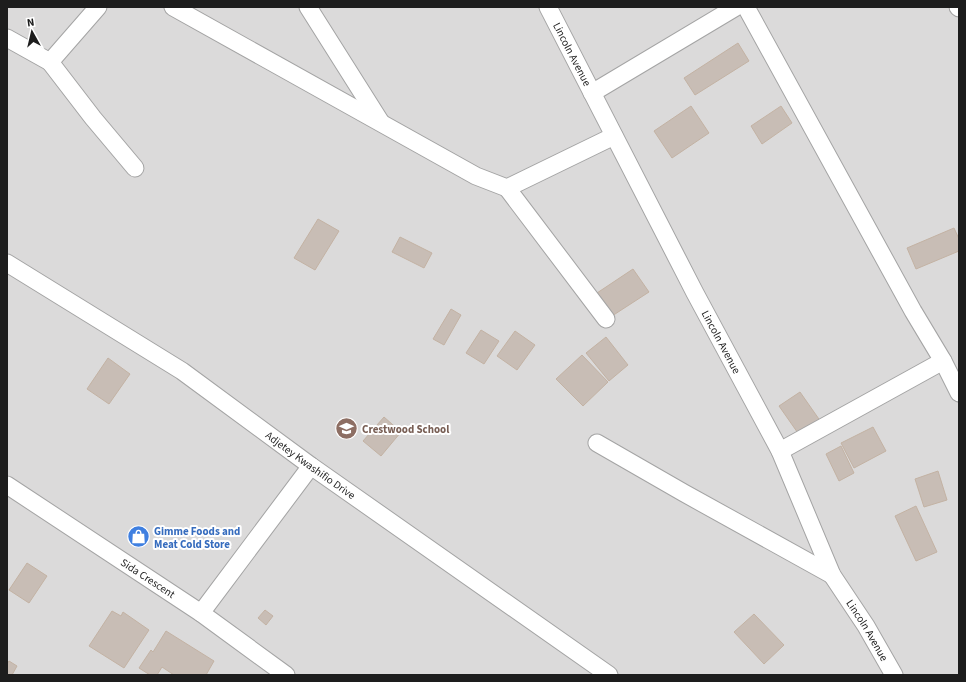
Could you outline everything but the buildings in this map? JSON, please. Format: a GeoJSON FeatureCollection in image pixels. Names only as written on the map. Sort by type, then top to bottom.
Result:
{"type":"FeatureCollection","features":[{"type":"Feature","properties":{"kind":"street"},"geometry":{"type":"LineString","coordinates":[[50,62],[98,7]]}},
{"type":"Feature","properties":{"kind":"street"},"geometry":{"type":"LineString","coordinates":[[173,7],[476,176],[506,188],[606,319]]}},
{"type":"Feature","properties":{"kind":"street"},"geometry":{"type":"LineString","coordinates":[[308,7],[381,123]]}},
{"type":"Feature","properties":{"kind":"street","name":"Lincoln Avenue"},"geometry":{"type":"LineString","coordinates":[[548,7],[695,293],[780,451],[832,575],[866,626],[894,675]]}},
{"type":"Feature","properties":{"kind":"street"},"geometry":{"type":"LineString","coordinates":[[592,93],[736,7]]}},
{"type":"Feature","properties":{"kind":"street"},"geometry":{"type":"LineString","coordinates":[[746,7],[920,323],[943,361],[959,393]]}},
{"type":"Feature","properties":{"kind":"street"},"geometry":{"type":"LineString","coordinates":[[7,38],[50,62],[93,118],[135,168]]}},
{"type":"Feature","properties":{"kind":"street"},"geometry":{"type":"LineString","coordinates":[[506,188],[614,136]]}},
{"type":"Feature","properties":{"kind":"street","name":"Adjetey Kwashifio Drive"},"geometry":{"type":"LineString","coordinates":[[7,263],[182,371],[312,466],[609,675]]}},
{"type":"Feature","properties":{"kind":"street"},"geometry":{"type":"LineString","coordinates":[[780,451],[943,361]]}},
{"type":"Feature","properties":{"kind":"street"},"geometry":{"type":"LineString","coordinates":[[597,443],[832,575]]}},
{"type":"Feature","properties":{"kind":"street"},"geometry":{"type":"LineString","coordinates":[[201,613],[312,466]]}},
{"type":"Feature","properties":{"kind":"street","name":"Sida Crescent"},"geometry":{"type":"LineString","coordinates":[[7,485],[201,613],[286,675]]}},
{"type":"Feature","properties":{"kind":"shaded area"},"geometry":{"type":"Polygon","coordinates":[[[7,7],[959,7],[959,675],[7,675],[7,7]]]}},
{"type":"Feature","properties":{"kind":"place","name":"Crestwood School"},"geometry":{"type":"Point","coordinates":[347,429]}},
{"type":"Feature","properties":{"kind":"place","name":"Gimme Foods and Meat Cold Store"},"geometry":{"type":"Point","coordinates":[138,537]}}]}
